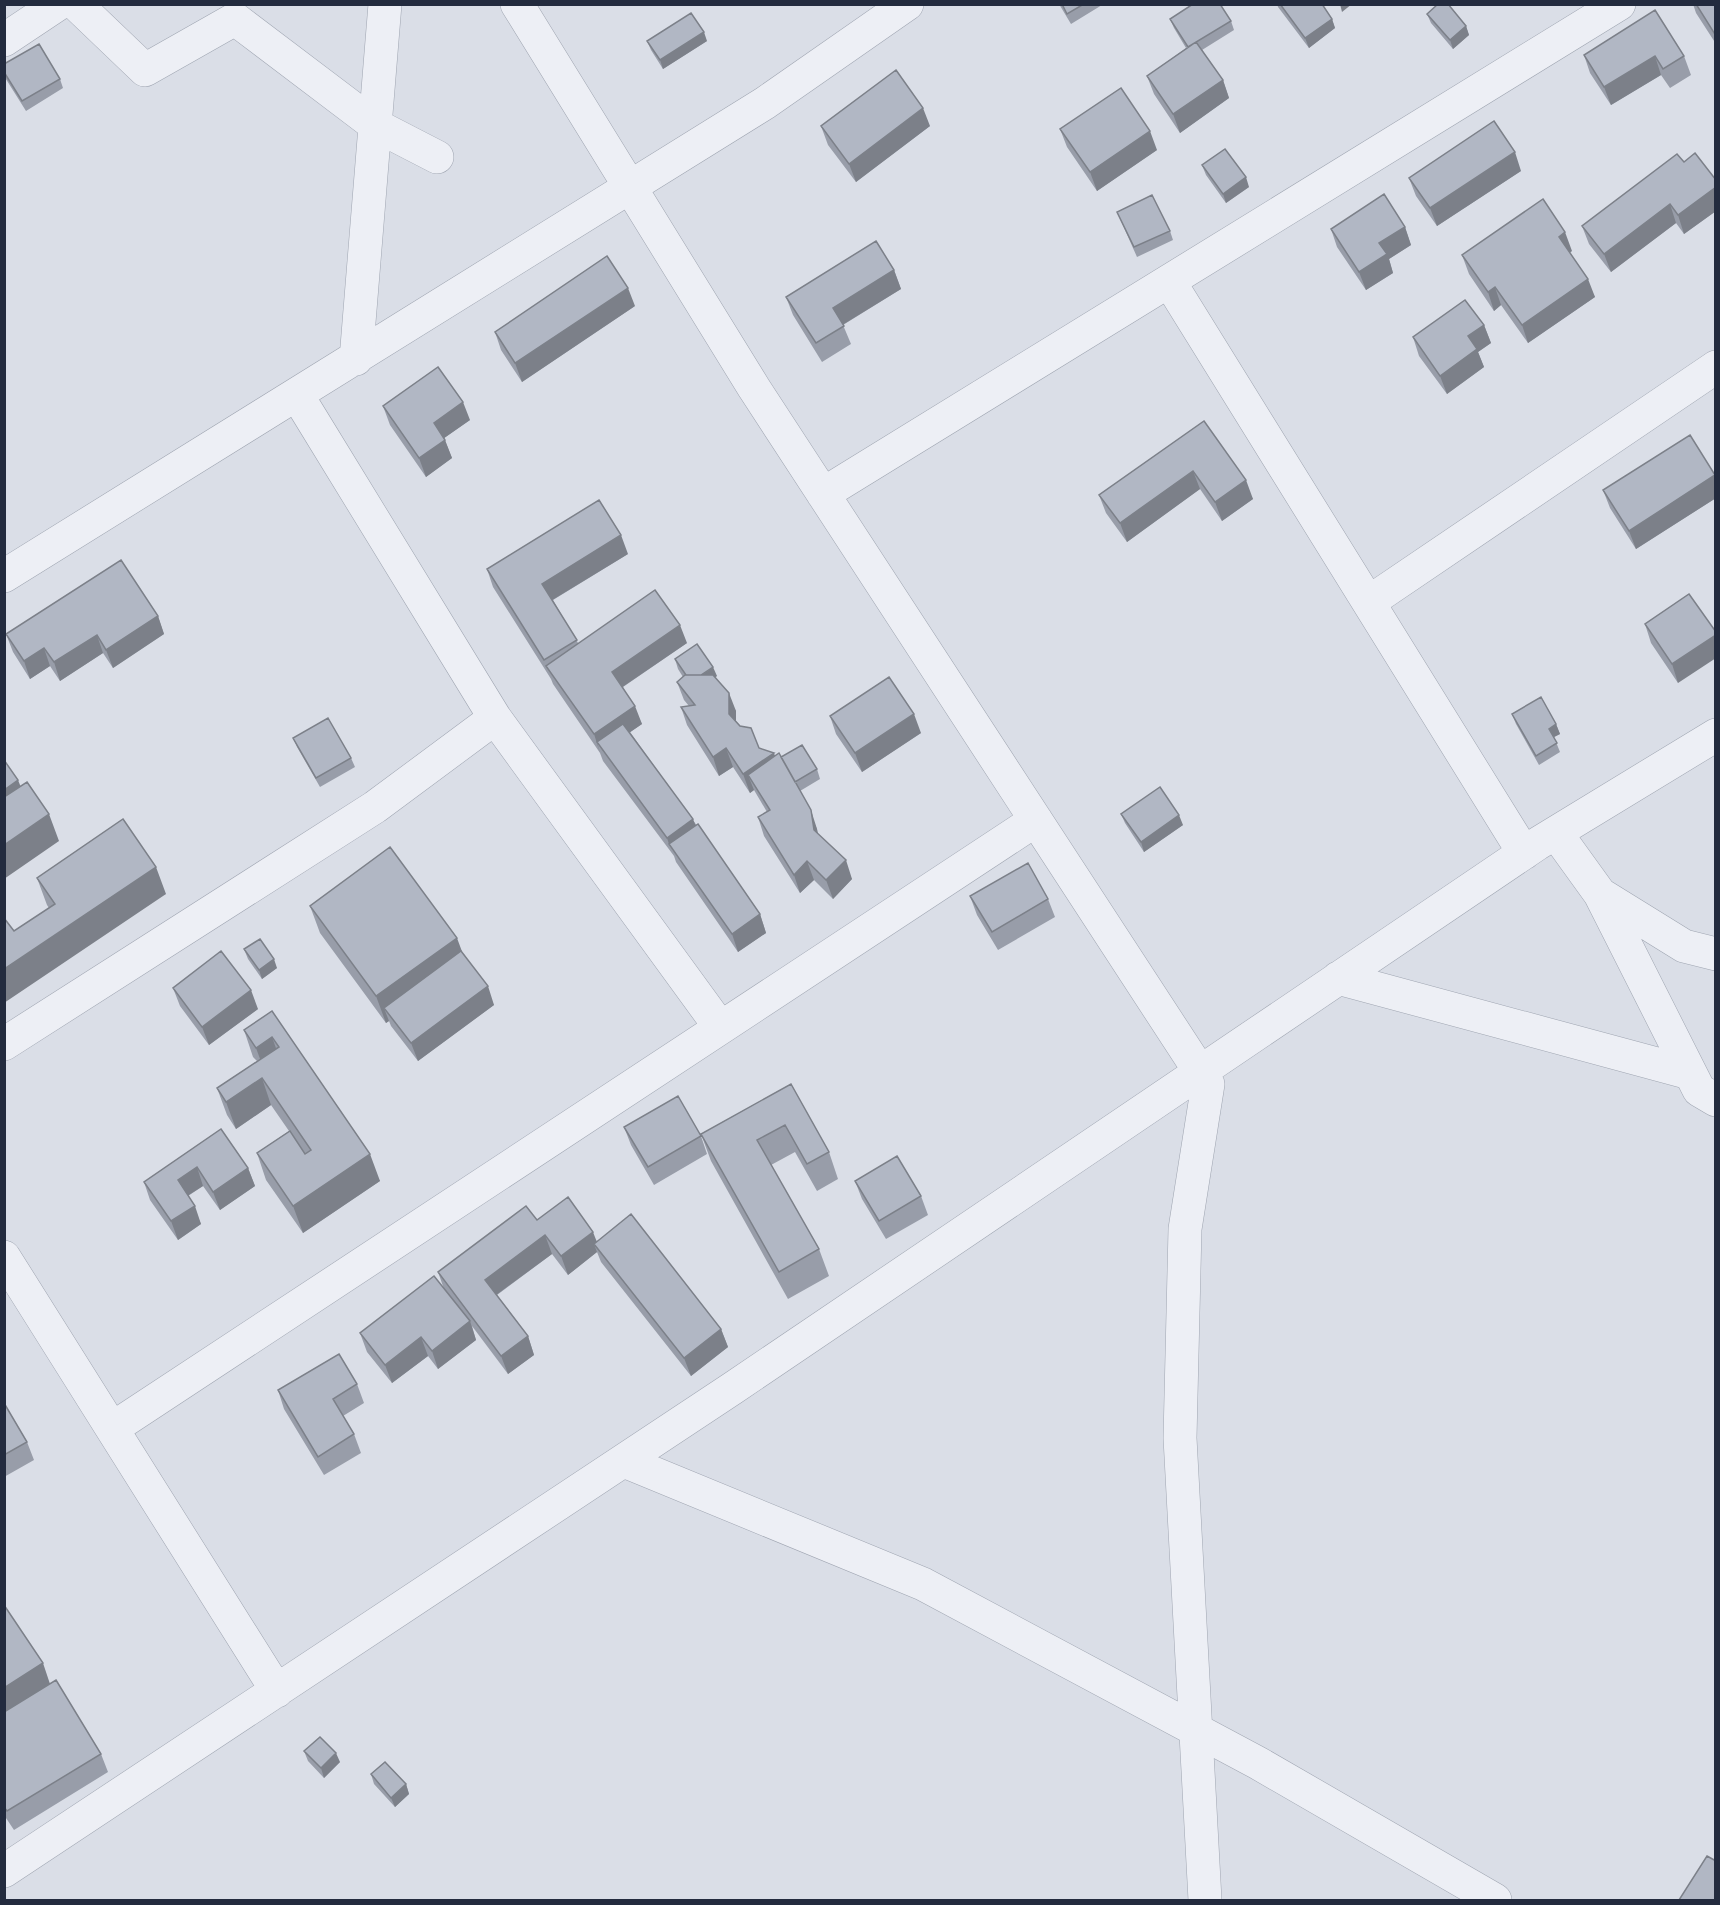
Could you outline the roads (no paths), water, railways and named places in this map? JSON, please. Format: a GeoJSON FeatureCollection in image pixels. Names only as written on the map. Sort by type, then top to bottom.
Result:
{"type":"FeatureCollection","features":[{"type":"Feature","properties":{"kind":"street"},"geometry":{"type":"LineString","coordinates":[[4,40],[58,4]]}},
{"type":"Feature","properties":{"kind":"street"},"geometry":{"type":"LineString","coordinates":[[75,4],[145,70],[235,19],[375,125],[437,157]]}},
{"type":"Feature","properties":{"kind":"street"},"geometry":{"type":"LineString","coordinates":[[356,358],[385,4]]}},
{"type":"Feature","properties":{"kind":"street"},"geometry":{"type":"LineString","coordinates":[[517,4],[754,388],[1208,1084],[1185,1229],[1180,1438],[1205,1900]]}},
{"type":"Feature","properties":{"kind":"street"},"geometry":{"type":"LineString","coordinates":[[4,576],[765,103],[907,4]]}},
{"type":"Feature","properties":{"kind":"street"},"geometry":{"type":"LineString","coordinates":[[823,494],[1619,4]]}},
{"type":"Feature","properties":{"kind":"street"},"geometry":{"type":"LineString","coordinates":[[1169,281],[1524,853]]}},
{"type":"Feature","properties":{"kind":"street"},"geometry":{"type":"LineString","coordinates":[[1369,602],[1716,368]]}},
{"type":"Feature","properties":{"kind":"street"},"geometry":{"type":"LineString","coordinates":[[297,395],[495,718],[720,1027]]}},
{"type":"Feature","properties":{"kind":"street"},"geometry":{"type":"LineString","coordinates":[[4,1044],[375,807],[495,718]]}},
{"type":"Feature","properties":{"kind":"street"},"geometry":{"type":"LineString","coordinates":[[4,1871],[624,1461],[1524,853],[1716,735]]}},
{"type":"Feature","properties":{"kind":"street"},"geometry":{"type":"LineString","coordinates":[[113,1428],[1036,820]]}},
{"type":"Feature","properties":{"kind":"street"},"geometry":{"type":"LineString","coordinates":[[1556,833],[1600,894],[1699,1090],[1716,1100]]}},
{"type":"Feature","properties":{"kind":"street"},"geometry":{"type":"LineString","coordinates":[[1600,894],[1684,946],[1716,954]]}},
{"type":"Feature","properties":{"kind":"street"},"geometry":{"type":"LineString","coordinates":[[1338,978],[1690,1073]]}},
{"type":"Feature","properties":{"kind":"street"},"geometry":{"type":"LineString","coordinates":[[4,1257],[277,1691]]}},
{"type":"Feature","properties":{"kind":"street"},"geometry":{"type":"LineString","coordinates":[[624,1461],[923,1584],[1196,1730],[1495,1900]]}}]}
